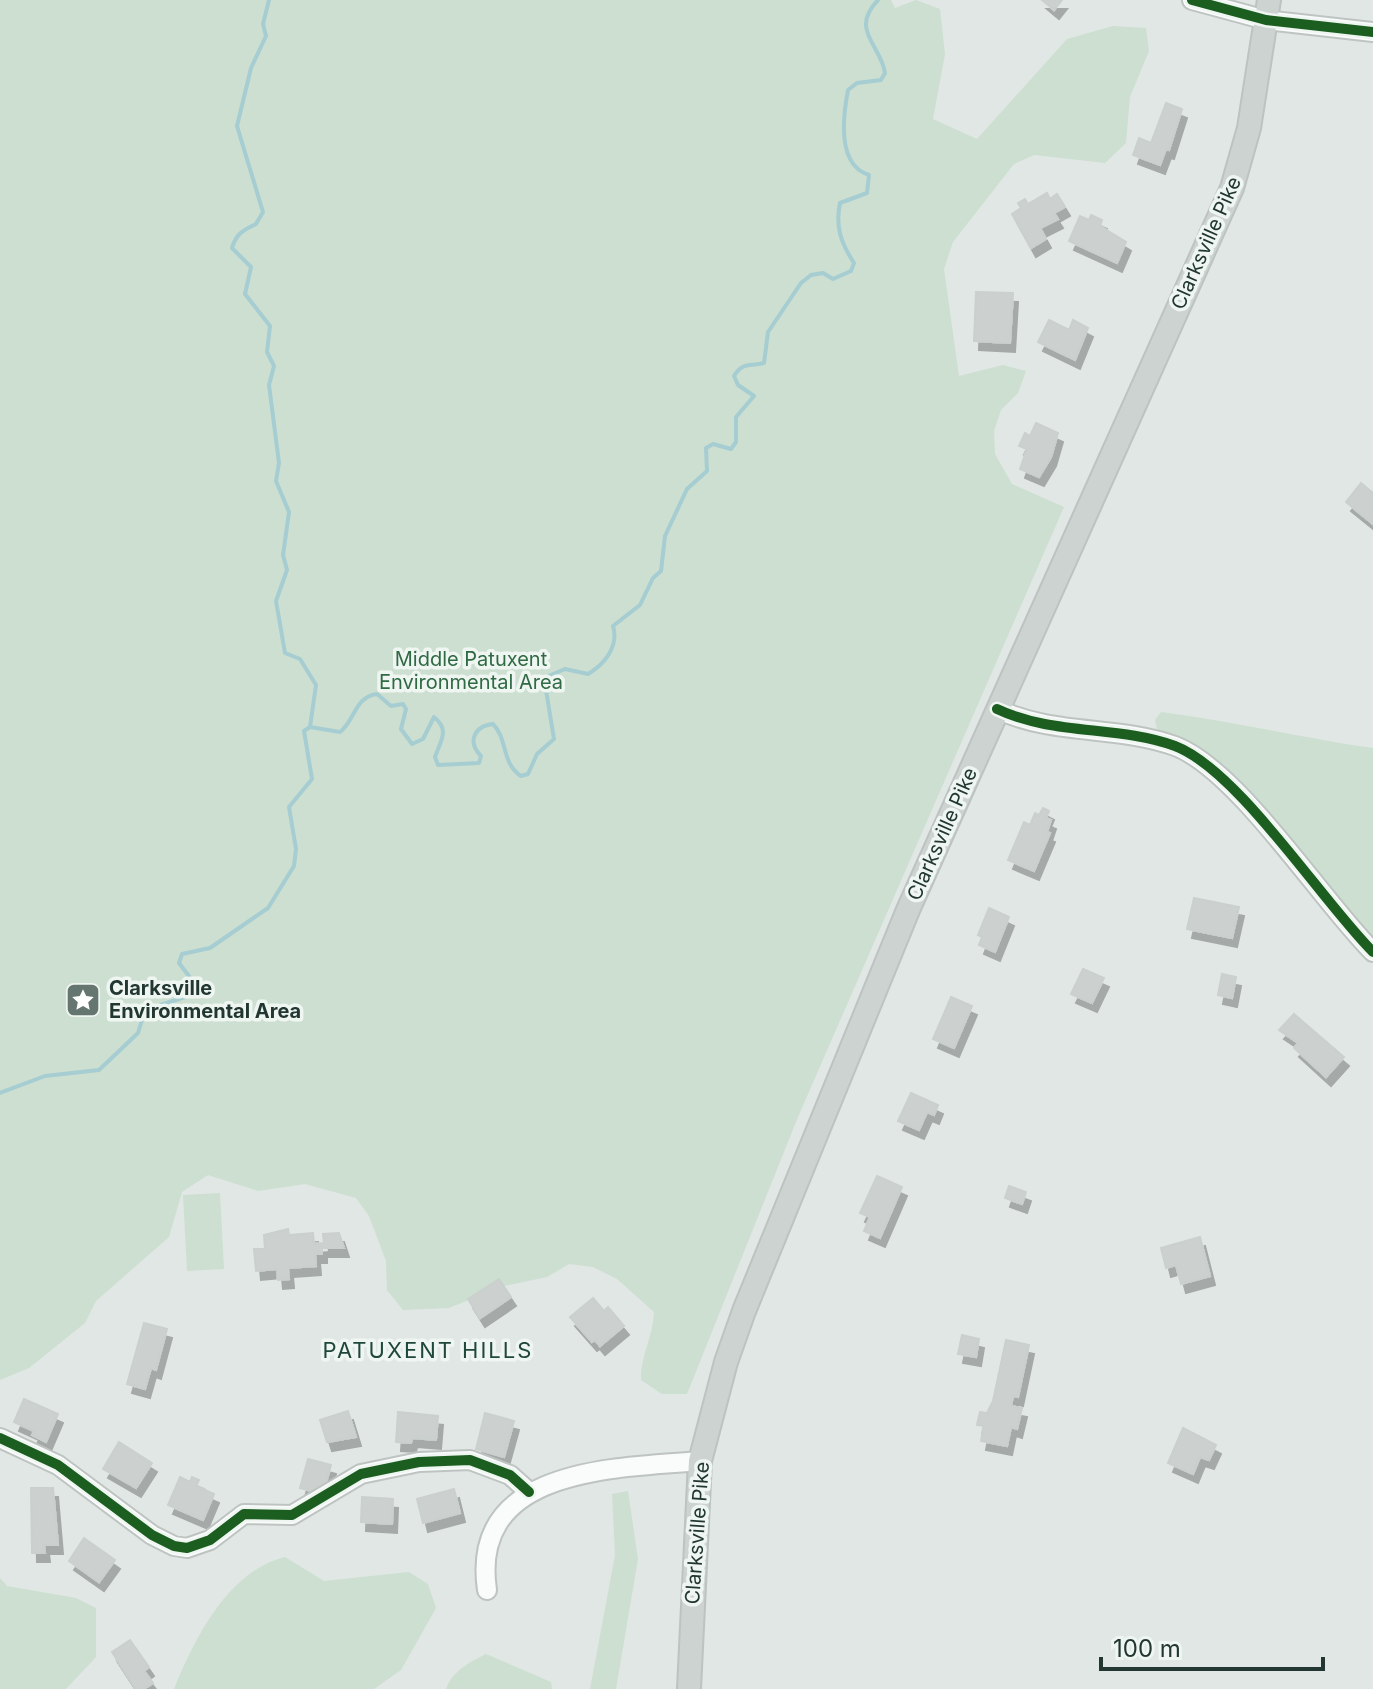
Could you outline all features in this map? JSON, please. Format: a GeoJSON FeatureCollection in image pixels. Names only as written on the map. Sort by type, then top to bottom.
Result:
{"type":"FeatureCollection","features":[{"type":"Feature","properties":{"kind":"main road","name":"Clarksville Pike"},"geometry":{"type":"LineString","coordinates":[[689,1689],[700,1461],[744,1311],[908,910],[1232,188],[1249,128],[1268,10]]}},
{"type":"Feature","properties":{"kind":"street"},"geometry":{"type":"LineString","coordinates":[[1192,0],[1268,10],[1373,32]]}},
{"type":"Feature","properties":{"kind":"street"},"geometry":{"type":"LineString","coordinates":[[997,709],[1042,725],[1154,740],[1197,756],[1234,790],[1373,952]]}},
{"type":"Feature","properties":{"kind":"street"},"geometry":{"type":"LineString","coordinates":[[0,1438],[58,1465],[152,1535],[174,1546],[187,1548],[210,1540],[244,1514],[292,1515],[361,1474],[419,1462],[470,1460],[510,1475],[529,1492]]}},
{"type":"Feature","properties":{"kind":"street"},"geometry":{"type":"LineString","coordinates":[[487,1590],[484,1566],[489,1542],[506,1514],[529,1492],[578,1475],[700,1461]]}},
{"type":"Feature","properties":{"kind":"green space","name":"Middle Patuxent Environmental Area"},"geometry":{"type":"Polygon","coordinates":[[[0,0],[891,0],[895,8],[916,0],[940,9],[945,54],[933,119],[977,139],[1067,39],[1113,26],[1146,28],[1149,51],[1130,97],[1126,143],[1105,163],[1034,155],[1014,164],[953,242],[944,269],[959,376],[1003,365],[1026,371],[1018,393],[1001,410],[994,431],[995,454],[1012,484],[1064,507],[798,1117],[687,1394],[662,1394],[641,1380],[654,1312],[617,1279],[593,1267],[569,1264],[547,1277],[500,1287],[449,1308],[403,1310],[387,1290],[386,1261],[369,1216],[356,1198],[305,1184],[258,1191],[208,1175],[182,1192],[169,1237],[96,1301],[85,1323],[29,1368],[0,1380],[0,0]]]}},
{"type":"Feature","properties":{"kind":"green space"},"geometry":{"type":"Polygon","coordinates":[[[1161,712],[1373,748],[1373,938],[1224,765],[1157,729],[1155,720],[1161,712]]]}},
{"type":"Feature","properties":{"kind":"green space"},"geometry":{"type":"Polygon","coordinates":[[[220,1193],[224,1269],[187,1271],[183,1195],[220,1193]]]}},
{"type":"Feature","properties":{"kind":"green space"},"geometry":{"type":"Polygon","coordinates":[[[628,1491],[638,1559],[616,1689],[590,1689],[615,1555],[612,1494],[628,1491]]]}},
{"type":"Feature","properties":{"kind":"green space"},"geometry":{"type":"Polygon","coordinates":[[[285,1557],[324,1581],[409,1572],[428,1584],[436,1608],[401,1670],[374,1689],[174,1689],[203,1629],[230,1591],[247,1576],[285,1557]]]}},
{"type":"Feature","properties":{"kind":"green space"},"geometry":{"type":"Polygon","coordinates":[[[0,1578],[7,1586],[76,1598],[96,1608],[96,1657],[66,1689],[0,1689],[0,1578]]]}},
{"type":"Feature","properties":{"kind":"green space"},"geometry":{"type":"Polygon","coordinates":[[[486,1654],[551,1682],[552,1689],[446,1689],[457,1672],[486,1654]]]}},
{"type":"Feature","properties":{"kind":"building"},"geometry":{"type":"Polygon","coordinates":[[[1042,0],[1062,0],[1054,10],[1042,0]]]}},
{"type":"Feature","properties":{"kind":"building"},"geometry":{"type":"Polygon","coordinates":[[[1166,103],[1182,109],[1169,150],[1166,149],[1160,165],[1133,155],[1139,138],[1151,143],[1166,103]]]}},
{"type":"Feature","properties":{"kind":"building"},"geometry":{"type":"Polygon","coordinates":[[[1047,193],[1050,199],[1057,194],[1065,207],[1054,213],[1058,219],[1040,228],[1046,239],[1031,248],[1012,214],[1021,208],[1018,203],[1025,199],[1028,204],[1047,193]]]}},
{"type":"Feature","properties":{"kind":"building"},"geometry":{"type":"Polygon","coordinates":[[[1091,215],[1102,220],[1100,226],[1126,242],[1117,263],[1069,241],[1080,216],[1089,220],[1091,215]]]}},
{"type":"Feature","properties":{"kind":"building"},"geometry":{"type":"Polygon","coordinates":[[[976,292],[1013,293],[1010,343],[974,341],[976,292]]]}},
{"type":"Feature","properties":{"kind":"building"},"geometry":{"type":"Polygon","coordinates":[[[1049,320],[1069,330],[1073,320],[1088,328],[1075,360],[1038,342],[1049,320]]]}},
{"type":"Feature","properties":{"kind":"building"},"geometry":{"type":"Polygon","coordinates":[[[1036,423],[1058,433],[1051,457],[1039,477],[1020,469],[1027,449],[1019,446],[1025,433],[1030,436],[1036,423]]]}},
{"type":"Feature","properties":{"kind":"building"},"geometry":{"type":"Polygon","coordinates":[[[1361,483],[1373,493],[1373,524],[1346,502],[1361,483]]]}},
{"type":"Feature","properties":{"kind":"building"},"geometry":{"type":"Polygon","coordinates":[[[1043,808],[1049,811],[1046,818],[1051,820],[1047,832],[1050,833],[1034,871],[1008,860],[1024,822],[1030,825],[1035,813],[1039,815],[1043,808]]]}},
{"type":"Feature","properties":{"kind":"building"},"geometry":{"type":"Polygon","coordinates":[[[1194,898],[1239,907],[1232,938],[1187,929],[1194,898]]]}},
{"type":"Feature","properties":{"kind":"building"},"geometry":{"type":"Polygon","coordinates":[[[989,908],[1009,917],[995,952],[979,945],[982,937],[978,935],[989,908]]]}},
{"type":"Feature","properties":{"kind":"building"},"geometry":{"type":"Polygon","coordinates":[[[1083,969],[1104,978],[1092,1003],[1071,994],[1083,969]]]}},
{"type":"Feature","properties":{"kind":"building"},"geometry":{"type":"Polygon","coordinates":[[[1222,974],[1236,977],[1232,998],[1218,995],[1222,974]]]}},
{"type":"Feature","properties":{"kind":"building"},"geometry":{"type":"Polygon","coordinates":[[[951,997],[972,1006],[954,1048],[933,1039],[951,997]]]}},
{"type":"Feature","properties":{"kind":"building"},"geometry":{"type":"Polygon","coordinates":[[[1294,1014],[1344,1057],[1326,1077],[1294,1048],[1298,1043],[1279,1030],[1294,1014]]]}},
{"type":"Feature","properties":{"kind":"building"},"geometry":{"type":"Polygon","coordinates":[[[911,1093],[938,1105],[934,1115],[927,1112],[919,1130],[898,1121],[911,1093]]]}},
{"type":"Feature","properties":{"kind":"building"},"geometry":{"type":"Polygon","coordinates":[[[877,1176],[902,1187],[880,1238],[864,1231],[870,1217],[860,1213],[877,1176]]]}},
{"type":"Feature","properties":{"kind":"building"},"geometry":{"type":"Polygon","coordinates":[[[1009,1186],[1026,1192],[1022,1204],[1005,1198],[1009,1186]]]}},
{"type":"Feature","properties":{"kind":"building"},"geometry":{"type":"Polygon","coordinates":[[[288,1229],[289,1235],[313,1233],[314,1244],[324,1243],[323,1234],[339,1233],[344,1248],[322,1248],[322,1254],[315,1254],[316,1266],[288,1268],[289,1279],[278,1280],[277,1269],[256,1271],[254,1249],[265,1249],[264,1235],[288,1229]]]}},
{"type":"Feature","properties":{"kind":"building"},"geometry":{"type":"Polygon","coordinates":[[[1200,1237],[1210,1276],[1181,1284],[1176,1265],[1166,1268],[1161,1248],[1200,1237]]]}},
{"type":"Feature","properties":{"kind":"building"},"geometry":{"type":"Polygon","coordinates":[[[499,1279],[511,1297],[480,1318],[468,1299],[499,1279]]]}},
{"type":"Feature","properties":{"kind":"building"},"geometry":{"type":"Polygon","coordinates":[[[593,1298],[604,1311],[608,1307],[624,1326],[600,1346],[595,1340],[592,1342],[570,1317],[593,1298]]]}},
{"type":"Feature","properties":{"kind":"building"},"geometry":{"type":"Polygon","coordinates":[[[144,1323],[167,1329],[156,1370],[151,1368],[145,1389],[127,1384],[144,1323]]]}},
{"type":"Feature","properties":{"kind":"building"},"geometry":{"type":"Polygon","coordinates":[[[962,1335],[979,1339],[976,1357],[958,1354],[962,1335]]]}},
{"type":"Feature","properties":{"kind":"building"},"geometry":{"type":"Polygon","coordinates":[[[1006,1340],[1029,1345],[1018,1397],[1013,1396],[1011,1406],[1022,1408],[1017,1429],[1011,1427],[1007,1446],[981,1441],[984,1426],[977,1425],[980,1412],[987,1413],[993,1401],[1006,1340]]]}},
{"type":"Feature","properties":{"kind":"building"},"geometry":{"type":"Polygon","coordinates":[[[24,1399],[58,1414],[46,1442],[32,1435],[34,1431],[14,1422],[24,1399]]]}},
{"type":"Feature","properties":{"kind":"building"},"geometry":{"type":"Polygon","coordinates":[[[348,1411],[356,1437],[327,1442],[320,1420],[348,1411]]]}},
{"type":"Feature","properties":{"kind":"building"},"geometry":{"type":"Polygon","coordinates":[[[398,1412],[438,1416],[436,1440],[412,1438],[411,1443],[396,1442],[398,1412]]]}},
{"type":"Feature","properties":{"kind":"building"},"geometry":{"type":"Polygon","coordinates":[[[485,1413],[514,1421],[504,1457],[476,1449],[485,1413]]]}},
{"type":"Feature","properties":{"kind":"building"},"geometry":{"type":"Polygon","coordinates":[[[1183,1428],[1216,1445],[1209,1460],[1200,1457],[1193,1474],[1168,1463],[1183,1428]]]}},
{"type":"Feature","properties":{"kind":"building"},"geometry":{"type":"Polygon","coordinates":[[[119,1442],[152,1463],[136,1488],[103,1469],[119,1442]]]}},
{"type":"Feature","properties":{"kind":"building"},"geometry":{"type":"Polygon","coordinates":[[[308,1459],[331,1465],[323,1494],[300,1488],[308,1459]]]}},
{"type":"Feature","properties":{"kind":"building"},"geometry":{"type":"Polygon","coordinates":[[[180,1477],[190,1482],[192,1477],[199,1480],[196,1486],[214,1494],[203,1520],[168,1505],[180,1477]]]}},
{"type":"Feature","properties":{"kind":"building"},"geometry":{"type":"Polygon","coordinates":[[[31,1488],[53,1488],[58,1545],[44,1545],[45,1553],[32,1553],[31,1488]]]}},
{"type":"Feature","properties":{"kind":"building"},"geometry":{"type":"Polygon","coordinates":[[[454,1489],[460,1513],[423,1523],[417,1499],[454,1489]]]}},
{"type":"Feature","properties":{"kind":"building"},"geometry":{"type":"Polygon","coordinates":[[[362,1497],[393,1499],[392,1524],[361,1522],[362,1497]]]}},
{"type":"Feature","properties":{"kind":"building"},"geometry":{"type":"Polygon","coordinates":[[[84,1538],[115,1560],[99,1582],[69,1561],[84,1538]]]}},
{"type":"Feature","properties":{"kind":"building"},"geometry":{"type":"Polygon","coordinates":[[[130,1640],[149,1667],[144,1671],[153,1683],[144,1689],[136,1689],[112,1652],[130,1640]]]}},
{"type":"Feature","properties":{"kind":"waterway"},"geometry":{"type":"LineString","coordinates":[[269,0],[263,24],[266,36],[251,68],[237,126],[263,212],[256,224],[238,236],[232,248],[251,267],[245,294],[270,326],[267,352],[274,366],[269,385],[279,463],[276,481],[289,512],[283,555],[287,570],[276,601],[285,653],[300,659],[316,685],[310,727]]}},
{"type":"Feature","properties":{"kind":"waterway"},"geometry":{"type":"LineString","coordinates":[[0,1093],[45,1076],[99,1070],[138,1033],[145,1010],[185,997],[192,980],[179,963],[182,954],[210,948],[268,908],[294,866],[296,849],[289,807],[312,779],[304,731],[310,727],[340,732],[359,704],[377,694],[391,706],[403,704],[406,709],[401,729],[412,744],[423,739],[434,717],[439,722],[443,731],[435,757],[438,765],[479,763],[481,756],[474,745],[475,736],[481,728],[493,724],[510,764],[521,776],[528,774],[537,754],[554,739],[544,678],[565,669],[588,674],[605,660],[614,641],[613,626],[640,605],[653,578],[661,571],[665,536],[687,489],[707,471],[706,448],[713,444],[731,449],[736,442],[736,417],[754,396],[738,385],[734,376],[737,371],[744,366],[764,363],[768,332],[801,283],[811,275],[823,273],[833,279],[851,271],[854,263],[839,227],[840,203],[867,193],[869,175],[859,170],[847,151],[845,113],[848,90],[857,83],[881,80],[885,73],[866,29],[866,20],[878,0]]}},
{"type":"Feature","properties":{"kind":"cycle path"},"geometry":{"type":"LineString","coordinates":[[1192,0],[1266,20],[1373,32]]}},
{"type":"Feature","properties":{"kind":"cycle path"},"geometry":{"type":"LineString","coordinates":[[997,709],[1041,723],[1153,739],[1175,746],[1199,760],[1252,808],[1373,952]]}},
{"type":"Feature","properties":{"kind":"cycle path"},"geometry":{"type":"LineString","coordinates":[[0,1438],[58,1465],[152,1535],[174,1546],[187,1548],[210,1540],[244,1514],[292,1515],[361,1474],[419,1462],[470,1460],[510,1475],[529,1492]]}},
{"type":"Feature","properties":{"kind":"place","name":"Clarksville Environmental Area"},"geometry":{"type":"Point","coordinates":[83,1000]}},
{"type":"Feature","properties":{"kind":"district","name":"PATUXENT HILLS"},"geometry":{"type":"Point","coordinates":[428,1350]}}]}
